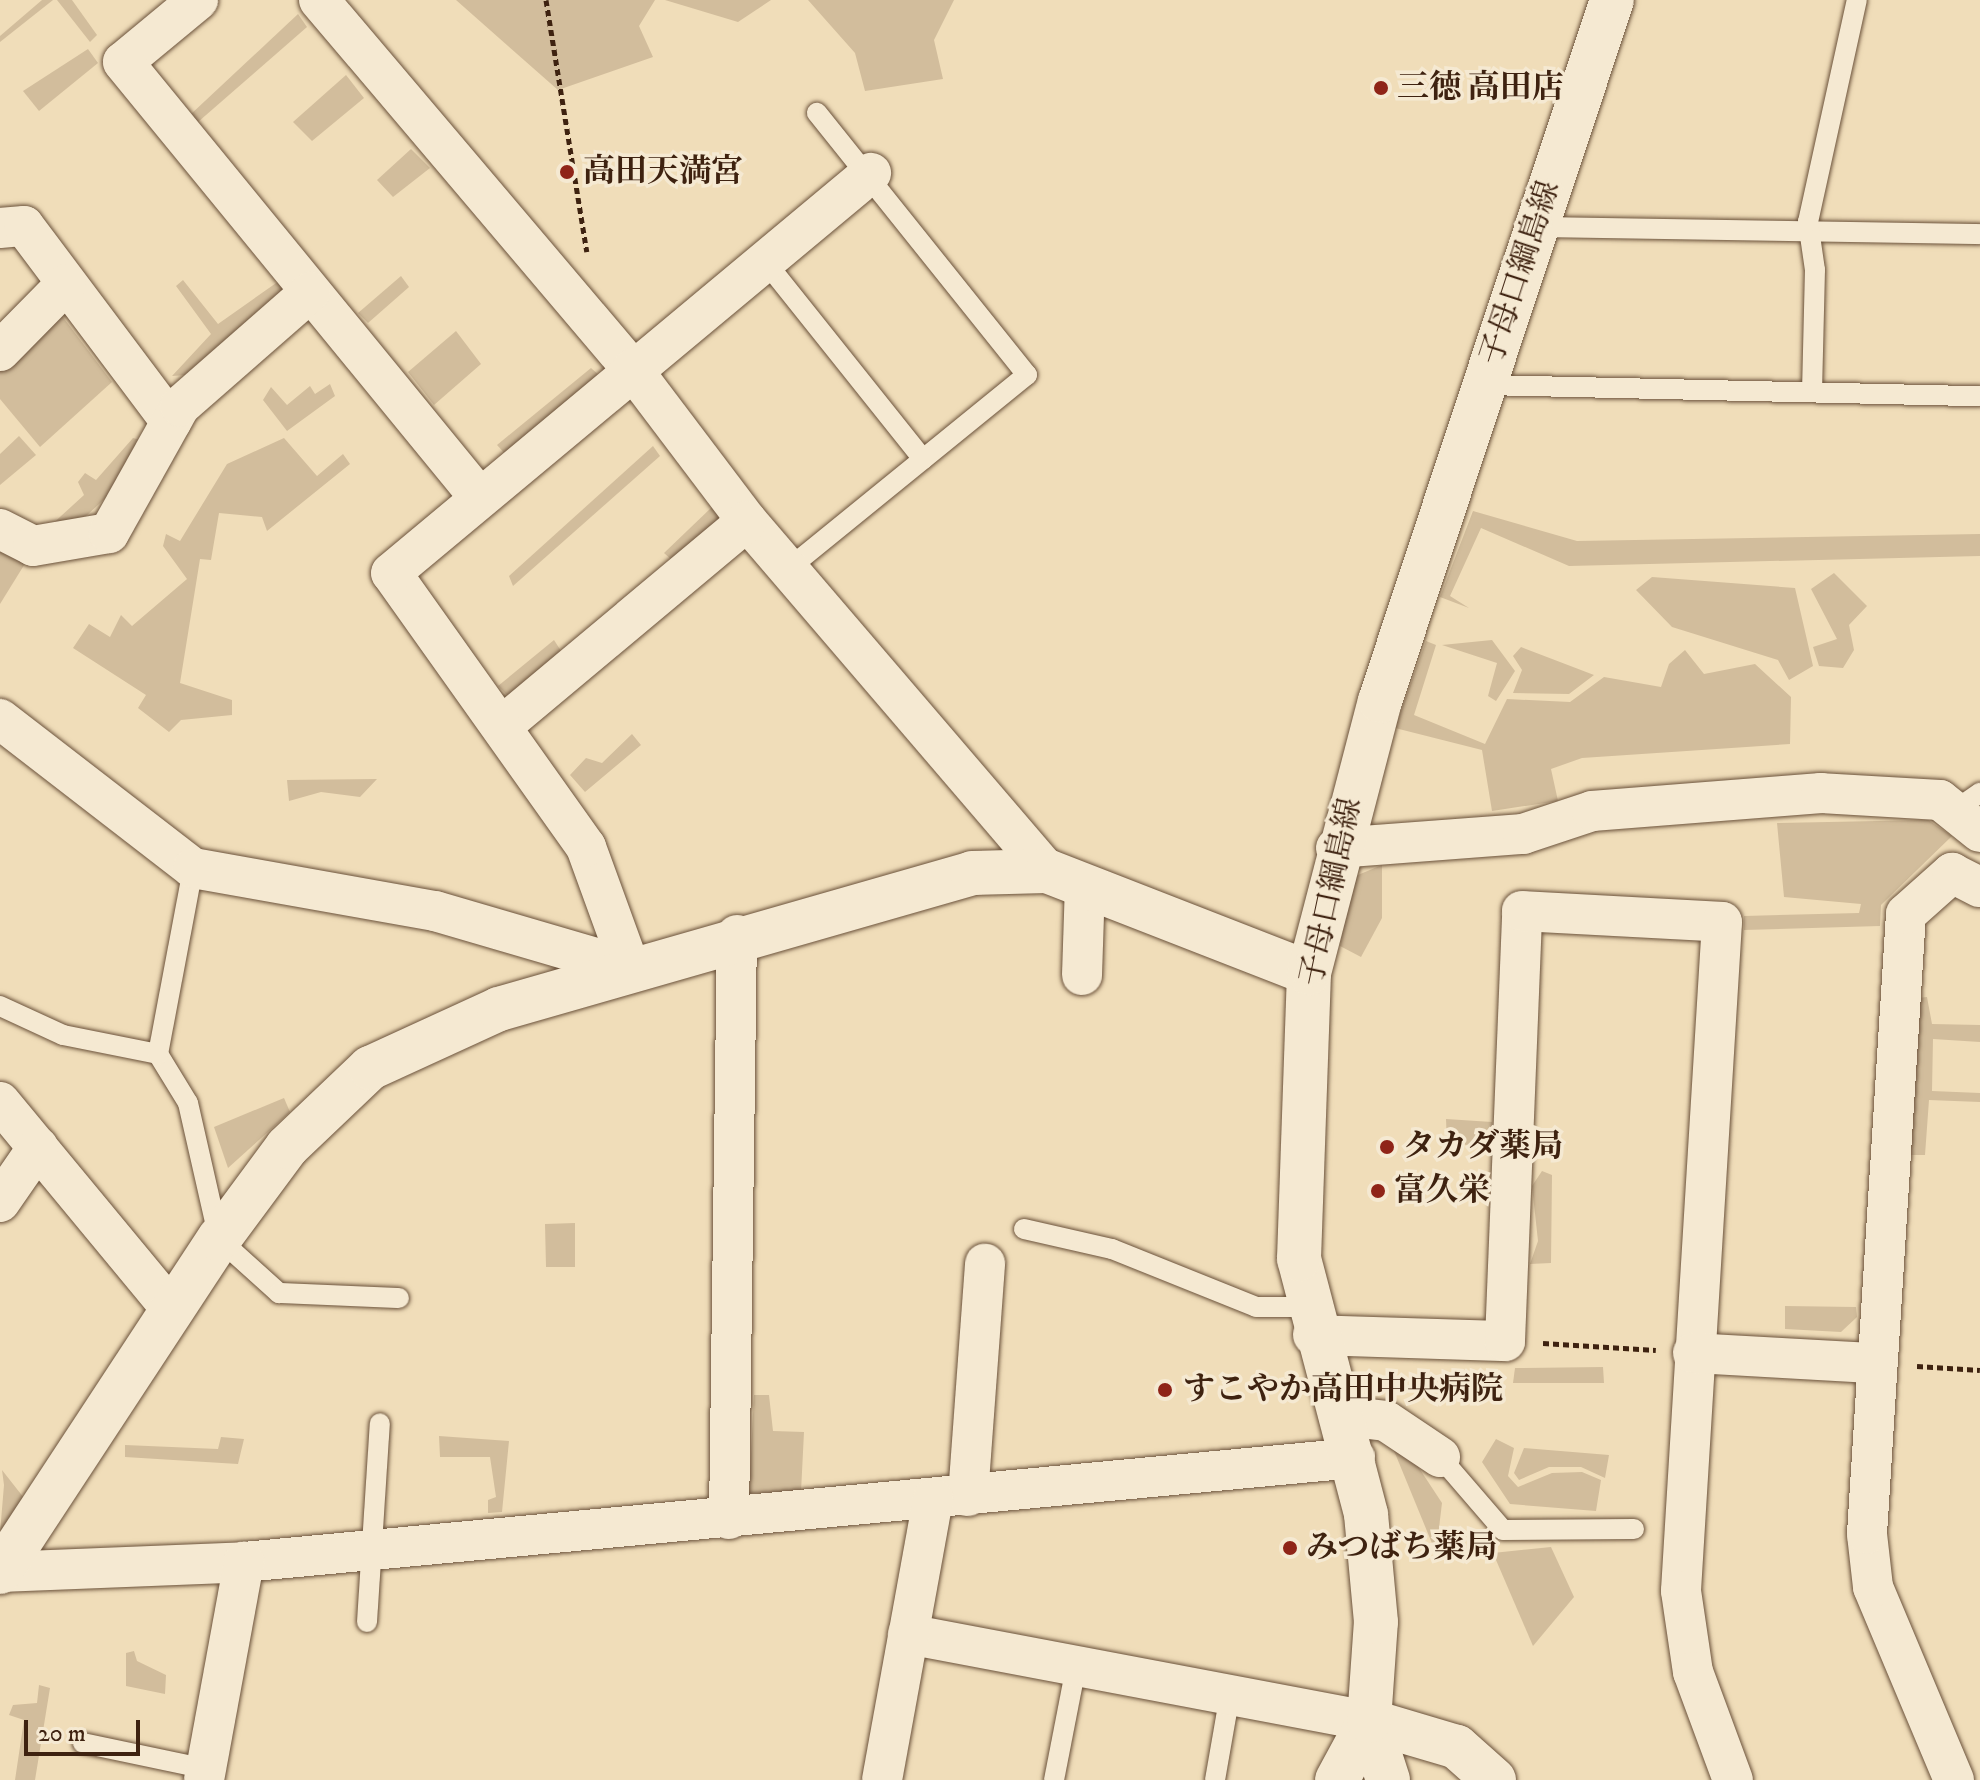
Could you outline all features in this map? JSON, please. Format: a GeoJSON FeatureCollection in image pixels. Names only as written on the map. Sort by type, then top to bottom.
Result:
{"type":"FeatureCollection","features":[{"type":"Feature","properties":{"kind":"main road","name":"子母口綱島線"},"geometry":{"type":"LineString","coordinates":[[1369,1721],[1374,1572],[1355,1458],[1310,1321],[1298,1230],[1309,973],[1336,848],[1535,227],[1612,0]]}},
{"type":"Feature","properties":{"kind":"main road"},"geometry":{"type":"LineString","coordinates":[[0,1572],[219,1239],[287,1147],[370,1068],[499,1009],[737,935],[972,873],[1066,878],[1309,973]]}},
{"type":"Feature","properties":{"kind":"main road"},"geometry":{"type":"LineString","coordinates":[[1337,1780],[1369,1721]]}},
{"type":"Feature","properties":{"kind":"main road"},"geometry":{"type":"LineString","coordinates":[[1369,1721],[1388,1780]]}},
{"type":"Feature","properties":{"kind":"main road"},"geometry":{"type":"LineString","coordinates":[[1369,1721],[1457,1747],[1494,1780]]}},
{"type":"Feature","properties":{"kind":"street"},"geometry":{"type":"LineString","coordinates":[[198,0],[123,62],[479,497]]}},
{"type":"Feature","properties":{"kind":"street"},"geometry":{"type":"LineString","coordinates":[[319,0],[632,369],[747,521],[1066,878],[1082,975]]}},
{"type":"Feature","properties":{"kind":"street"},"geometry":{"type":"LineString","coordinates":[[630,968],[586,847],[391,573],[632,369],[871,173]]}},
{"type":"Feature","properties":{"kind":"street"},"geometry":{"type":"LineString","coordinates":[[0,228],[24,226],[171,422]]}},
{"type":"Feature","properties":{"kind":"street"},"geometry":{"type":"LineString","coordinates":[[0,351],[66,284]]}},
{"type":"Feature","properties":{"kind":"street"},"geometry":{"type":"LineString","coordinates":[[0,529],[33,546],[109,533],[171,422],[310,292]]}},
{"type":"Feature","properties":{"kind":"street"},"geometry":{"type":"LineString","coordinates":[[502,726],[747,521]]}},
{"type":"Feature","properties":{"kind":"street"},"geometry":{"type":"LineString","coordinates":[[0,719],[193,868],[435,911],[630,968]]}},
{"type":"Feature","properties":{"kind":"street"},"geometry":{"type":"LineString","coordinates":[[1336,848],[1523,834],[1592,811],[1821,793],[1940,800],[1971,812]]}},
{"type":"Feature","properties":{"kind":"street"},"geometry":{"type":"LineString","coordinates":[[1954,1780],[1873,1587],[1867,1534],[1874,1363],[1906,914],[1952,873],[1980,887]]}},
{"type":"Feature","properties":{"kind":"street"},"geometry":{"type":"LineString","coordinates":[[1310,1321],[1505,1341],[1522,911],[1722,922],[1675,1351],[1681,1591],[1693,1672],[1733,1780]]}},
{"type":"Feature","properties":{"kind":"street"},"geometry":{"type":"LineString","coordinates":[[729,1519],[737,935]]}},
{"type":"Feature","properties":{"kind":"street"},"geometry":{"type":"LineString","coordinates":[[0,1102],[173,1311]]}},
{"type":"Feature","properties":{"kind":"street"},"geometry":{"type":"LineString","coordinates":[[0,1202],[38,1147]]}},
{"type":"Feature","properties":{"kind":"street"},"geometry":{"type":"LineString","coordinates":[[882,1780],[908,1634],[951,1498],[985,1264]]}},
{"type":"Feature","properties":{"kind":"street"},"geometry":{"type":"LineString","coordinates":[[1675,1351],[1874,1363]]}},
{"type":"Feature","properties":{"kind":"street"},"geometry":{"type":"LineString","coordinates":[[1342,1416],[1386,1421],[1440,1457]]}},
{"type":"Feature","properties":{"kind":"street"},"geometry":{"type":"LineString","coordinates":[[0,1572],[244,1562],[1355,1458]]}},
{"type":"Feature","properties":{"kind":"street"},"geometry":{"type":"LineString","coordinates":[[205,1774],[244,1562]]}},
{"type":"Feature","properties":{"kind":"street"},"geometry":{"type":"LineString","coordinates":[[908,1634],[1369,1721]]}},
{"type":"Feature","properties":{"kind":"lane"},"geometry":{"type":"LineString","coordinates":[[1812,392],[1813,231],[1808,222],[1857,0]]}},
{"type":"Feature","properties":{"kind":"lane"},"geometry":{"type":"LineString","coordinates":[[788,569],[1027,375],[871,173],[817,113]]}},
{"type":"Feature","properties":{"kind":"lane"},"geometry":{"type":"LineString","coordinates":[[1535,227],[1980,234]]}},
{"type":"Feature","properties":{"kind":"lane"},"geometry":{"type":"LineString","coordinates":[[764,260],[923,459]]}},
{"type":"Feature","properties":{"kind":"lane"},"geometry":{"type":"LineString","coordinates":[[1485,385],[1980,396]]}},
{"type":"Feature","properties":{"kind":"lane"},"geometry":{"type":"LineString","coordinates":[[193,868],[158,1054],[188,1103],[219,1239],[279,1293],[399,1298]]}},
{"type":"Feature","properties":{"kind":"lane"},"geometry":{"type":"LineString","coordinates":[[0,1006],[63,1035],[158,1054]]}},
{"type":"Feature","properties":{"kind":"lane"},"geometry":{"type":"LineString","coordinates":[[1024,1229],[1112,1249],[1256,1307],[1310,1321]]}},
{"type":"Feature","properties":{"kind":"lane"},"geometry":{"type":"LineString","coordinates":[[367,1622],[380,1423]]}},
{"type":"Feature","properties":{"kind":"lane"},"geometry":{"type":"LineString","coordinates":[[1440,1457],[1503,1530],[1634,1529]]}},
{"type":"Feature","properties":{"kind":"lane"},"geometry":{"type":"LineString","coordinates":[[1054,1780],[1076,1667]]}},
{"type":"Feature","properties":{"kind":"lane"},"geometry":{"type":"LineString","coordinates":[[1215,1780],[1230,1694]]}},
{"type":"Feature","properties":{"kind":"lane"},"geometry":{"type":"LineString","coordinates":[[83,1743],[205,1774]]}},
{"type":"Feature","properties":{"kind":"path"},"geometry":{"type":"LineString","coordinates":[[546,0],[579,211]]}},
{"type":"Feature","properties":{"kind":"path"},"geometry":{"type":"LineString","coordinates":[[1551,1344],[1675,1351]]}},
{"type":"Feature","properties":{"kind":"path"},"geometry":{"type":"LineString","coordinates":[[1919,1366],[1980,1370]]}},
{"type":"Feature","properties":{"kind":"shaded area"},"geometry":{"type":"Polygon","coordinates":[[[42,0],[53,0],[0,42],[0,36],[42,0]]]}},
{"type":"Feature","properties":{"kind":"shaded area"},"geometry":{"type":"Polygon","coordinates":[[[57,0],[72,0],[97,35],[90,42],[57,0]]]}},
{"type":"Feature","properties":{"kind":"shaded area"},"geometry":{"type":"Polygon","coordinates":[[[456,0],[655,0],[639,26],[653,57],[558,90],[456,0]]]}},
{"type":"Feature","properties":{"kind":"shaded area"},"geometry":{"type":"Polygon","coordinates":[[[665,0],[771,0],[738,22],[665,0]]]}},
{"type":"Feature","properties":{"kind":"shaded area"},"geometry":{"type":"Polygon","coordinates":[[[808,0],[954,0],[934,40],[943,79],[865,91],[855,53],[808,0]]]}},
{"type":"Feature","properties":{"kind":"shaded area"},"geometry":{"type":"Polygon","coordinates":[[[298,14],[307,27],[198,122],[190,115],[298,14]]]}},
{"type":"Feature","properties":{"kind":"shaded area"},"geometry":{"type":"Polygon","coordinates":[[[88,49],[98,63],[39,111],[23,91],[88,49]]]}},
{"type":"Feature","properties":{"kind":"shaded area"},"geometry":{"type":"Polygon","coordinates":[[[346,75],[364,98],[312,141],[293,122],[346,75]]]}},
{"type":"Feature","properties":{"kind":"shaded area"},"geometry":{"type":"Polygon","coordinates":[[[411,149],[430,168],[393,197],[377,180],[411,149]]]}},
{"type":"Feature","properties":{"kind":"shaded area"},"geometry":{"type":"Polygon","coordinates":[[[401,276],[409,287],[368,323],[358,313],[401,276]]]}},
{"type":"Feature","properties":{"kind":"shaded area"},"geometry":{"type":"Polygon","coordinates":[[[183,280],[218,324],[279,281],[283,290],[187,375],[172,376],[211,334],[176,286],[183,280]]]}},
{"type":"Feature","properties":{"kind":"shaded area"},"geometry":{"type":"Polygon","coordinates":[[[59,312],[112,382],[40,447],[0,399],[0,371],[59,312]]]}},
{"type":"Feature","properties":{"kind":"shaded area"},"geometry":{"type":"Polygon","coordinates":[[[456,331],[481,364],[434,405],[408,372],[456,331]]]}},
{"type":"Feature","properties":{"kind":"shaded area"},"geometry":{"type":"Polygon","coordinates":[[[591,368],[599,375],[507,456],[497,445],[591,368]]]}},
{"type":"Feature","properties":{"kind":"shaded area"},"geometry":{"type":"Polygon","coordinates":[[[330,384],[335,396],[287,431],[263,400],[271,387],[287,405],[310,386],[315,394],[330,384]]]}},
{"type":"Feature","properties":{"kind":"shaded area"},"geometry":{"type":"Polygon","coordinates":[[[19,436],[36,455],[0,485],[0,454],[19,436]]]}},
{"type":"Feature","properties":{"kind":"shaded area"},"geometry":{"type":"Polygon","coordinates":[[[133,438],[140,440],[112,492],[86,516],[49,527],[84,495],[78,482],[85,473],[96,480],[133,438]]]}},
{"type":"Feature","properties":{"kind":"shaded area"},"geometry":{"type":"Polygon","coordinates":[[[284,438],[317,476],[343,454],[350,464],[267,531],[262,517],[219,513],[211,560],[200,559],[180,683],[232,700],[232,715],[181,720],[169,732],[138,708],[146,695],[73,648],[89,624],[110,637],[121,615],[132,626],[187,579],[163,546],[166,534],[180,541],[227,464],[284,438]]]}},
{"type":"Feature","properties":{"kind":"shaded area"},"geometry":{"type":"Polygon","coordinates":[[[653,446],[660,456],[513,586],[509,576],[653,446]]]}},
{"type":"Feature","properties":{"kind":"shaded area"},"geometry":{"type":"Polygon","coordinates":[[[712,507],[724,520],[673,561],[664,553],[712,507]]]}},
{"type":"Feature","properties":{"kind":"shaded area"},"geometry":{"type":"Polygon","coordinates":[[[1473,511],[1577,541],[1980,534],[1980,556],[1569,566],[1481,528],[1450,596],[1469,608],[1440,597],[1473,511]]]}},
{"type":"Feature","properties":{"kind":"shaded area"},"geometry":{"type":"Polygon","coordinates":[[[0,549],[26,562],[0,604],[0,549]]]}},
{"type":"Feature","properties":{"kind":"shaded area"},"geometry":{"type":"Polygon","coordinates":[[[1834,573],[1867,606],[1849,625],[1854,650],[1843,668],[1819,666],[1813,647],[1837,639],[1811,589],[1834,573]]]}},
{"type":"Feature","properties":{"kind":"shaded area"},"geometry":{"type":"Polygon","coordinates":[[[1652,577],[1795,588],[1813,666],[1789,680],[1778,660],[1672,627],[1636,590],[1652,577]]]}},
{"type":"Feature","properties":{"kind":"shaded area"},"geometry":{"type":"Polygon","coordinates":[[[554,640],[563,654],[510,698],[498,686],[554,640]]]}},
{"type":"Feature","properties":{"kind":"shaded area"},"geometry":{"type":"Polygon","coordinates":[[[1492,640],[1515,671],[1496,701],[1488,696],[1497,663],[1442,645],[1492,640]]]}},
{"type":"Feature","properties":{"kind":"shaded area"},"geometry":{"type":"Polygon","coordinates":[[[1426,641],[1436,645],[1414,715],[1485,744],[1507,699],[1570,702],[1604,677],[1661,687],[1669,664],[1685,650],[1704,674],[1755,664],[1791,697],[1790,744],[1582,758],[1551,769],[1558,801],[1492,811],[1482,750],[1395,728],[1426,641]]]}},
{"type":"Feature","properties":{"kind":"shaded area"},"geometry":{"type":"Polygon","coordinates":[[[1521,647],[1594,675],[1569,694],[1513,693],[1522,670],[1513,656],[1521,647]]]}},
{"type":"Feature","properties":{"kind":"shaded area"},"geometry":{"type":"Polygon","coordinates":[[[632,734],[641,745],[585,792],[570,775],[586,758],[602,763],[632,734]]]}},
{"type":"Feature","properties":{"kind":"shaded area"},"geometry":{"type":"Polygon","coordinates":[[[377,779],[360,797],[321,792],[289,801],[287,780],[377,779]]]}},
{"type":"Feature","properties":{"kind":"shaded area"},"geometry":{"type":"Polygon","coordinates":[[[1928,820],[1952,836],[1881,905],[1880,926],[1744,930],[1744,916],[1859,913],[1861,904],[1784,897],[1777,823],[1928,820]]]}},
{"type":"Feature","properties":{"kind":"shaded area"},"geometry":{"type":"Polygon","coordinates":[[[1382,865],[1382,918],[1361,957],[1340,946],[1353,877],[1382,865]]]}},
{"type":"Feature","properties":{"kind":"shaded area"},"geometry":{"type":"Polygon","coordinates":[[[1927,997],[1932,1024],[1980,1025],[1980,1042],[1933,1039],[1932,1091],[1980,1093],[1980,1102],[1929,1100],[1925,1155],[1910,1155],[1918,998],[1927,997]]]}},
{"type":"Feature","properties":{"kind":"shaded area"},"geometry":{"type":"Polygon","coordinates":[[[284,1098],[290,1112],[228,1168],[214,1127],[284,1098]]]}},
{"type":"Feature","properties":{"kind":"shaded area"},"geometry":{"type":"Polygon","coordinates":[[[1446,1119],[1492,1122],[1492,1146],[1447,1144],[1446,1119]]]}},
{"type":"Feature","properties":{"kind":"shaded area"},"geometry":{"type":"Polygon","coordinates":[[[1542,1171],[1552,1175],[1551,1263],[1530,1264],[1538,1241],[1532,1186],[1542,1171]]]}},
{"type":"Feature","properties":{"kind":"shaded area"},"geometry":{"type":"Polygon","coordinates":[[[575,1223],[575,1267],[546,1267],[545,1224],[575,1223]]]}},
{"type":"Feature","properties":{"kind":"shaded area"},"geometry":{"type":"Polygon","coordinates":[[[1785,1306],[1856,1307],[1857,1317],[1841,1332],[1785,1329],[1785,1306]]]}},
{"type":"Feature","properties":{"kind":"shaded area"},"geometry":{"type":"Polygon","coordinates":[[[1603,1367],[1604,1383],[1513,1383],[1515,1368],[1603,1367]]]}},
{"type":"Feature","properties":{"kind":"shaded area"},"geometry":{"type":"Polygon","coordinates":[[[754,1395],[769,1395],[773,1431],[804,1432],[801,1492],[749,1493],[754,1395]]]}},
{"type":"Feature","properties":{"kind":"shaded area"},"geometry":{"type":"Polygon","coordinates":[[[439,1436],[509,1441],[502,1512],[488,1513],[488,1500],[496,1497],[490,1457],[440,1457],[439,1436]]]}},
{"type":"Feature","properties":{"kind":"shaded area"},"geometry":{"type":"Polygon","coordinates":[[[221,1437],[244,1439],[238,1464],[125,1457],[125,1445],[218,1449],[221,1437]]]}},
{"type":"Feature","properties":{"kind":"shaded area"},"geometry":{"type":"Polygon","coordinates":[[[1400,1439],[1442,1503],[1436,1553],[1390,1441],[1400,1439]]]}},
{"type":"Feature","properties":{"kind":"shaded area"},"geometry":{"type":"Polygon","coordinates":[[[1496,1439],[1514,1448],[1508,1476],[1518,1487],[1552,1473],[1582,1472],[1601,1480],[1596,1511],[1510,1504],[1482,1462],[1496,1439]]]}},
{"type":"Feature","properties":{"kind":"shaded area"},"geometry":{"type":"Polygon","coordinates":[[[1524,1448],[1609,1455],[1605,1478],[1581,1467],[1549,1467],[1519,1480],[1514,1473],[1524,1448]]]}},
{"type":"Feature","properties":{"kind":"shaded area"},"geometry":{"type":"Polygon","coordinates":[[[2,1470],[24,1498],[0,1533],[4,1485],[2,1470]]]}},
{"type":"Feature","properties":{"kind":"shaded area"},"geometry":{"type":"Polygon","coordinates":[[[1551,1547],[1574,1597],[1533,1646],[1493,1553],[1551,1547]]]}},
{"type":"Feature","properties":{"kind":"shaded area"},"geometry":{"type":"Polygon","coordinates":[[[134,1651],[137,1661],[166,1675],[165,1694],[126,1686],[126,1653],[134,1651]]]}},
{"type":"Feature","properties":{"kind":"shaded area"},"geometry":{"type":"Polygon","coordinates":[[[39,1685],[50,1688],[35,1780],[15,1780],[24,1720],[9,1715],[13,1705],[37,1703],[39,1685]]]}},
{"type":"Feature","properties":{"kind":"place","name":"三徳 高田店"},"geometry":{"type":"Point","coordinates":[1381,88]}},
{"type":"Feature","properties":{"kind":"place","name":"高田天満宮"},"geometry":{"type":"Point","coordinates":[567,172]}},
{"type":"Feature","properties":{"kind":"place","name":"タカダ薬局"},"geometry":{"type":"Point","coordinates":[1387,1147]}},
{"type":"Feature","properties":{"kind":"place","name":"富久栄"},"geometry":{"type":"Point","coordinates":[1378,1191]}},
{"type":"Feature","properties":{"kind":"place","name":"すこやか高田中央病院"},"geometry":{"type":"Point","coordinates":[1165,1390]}},
{"type":"Feature","properties":{"kind":"place","name":"みつばち薬局"},"geometry":{"type":"Point","coordinates":[1290,1548]}}]}
